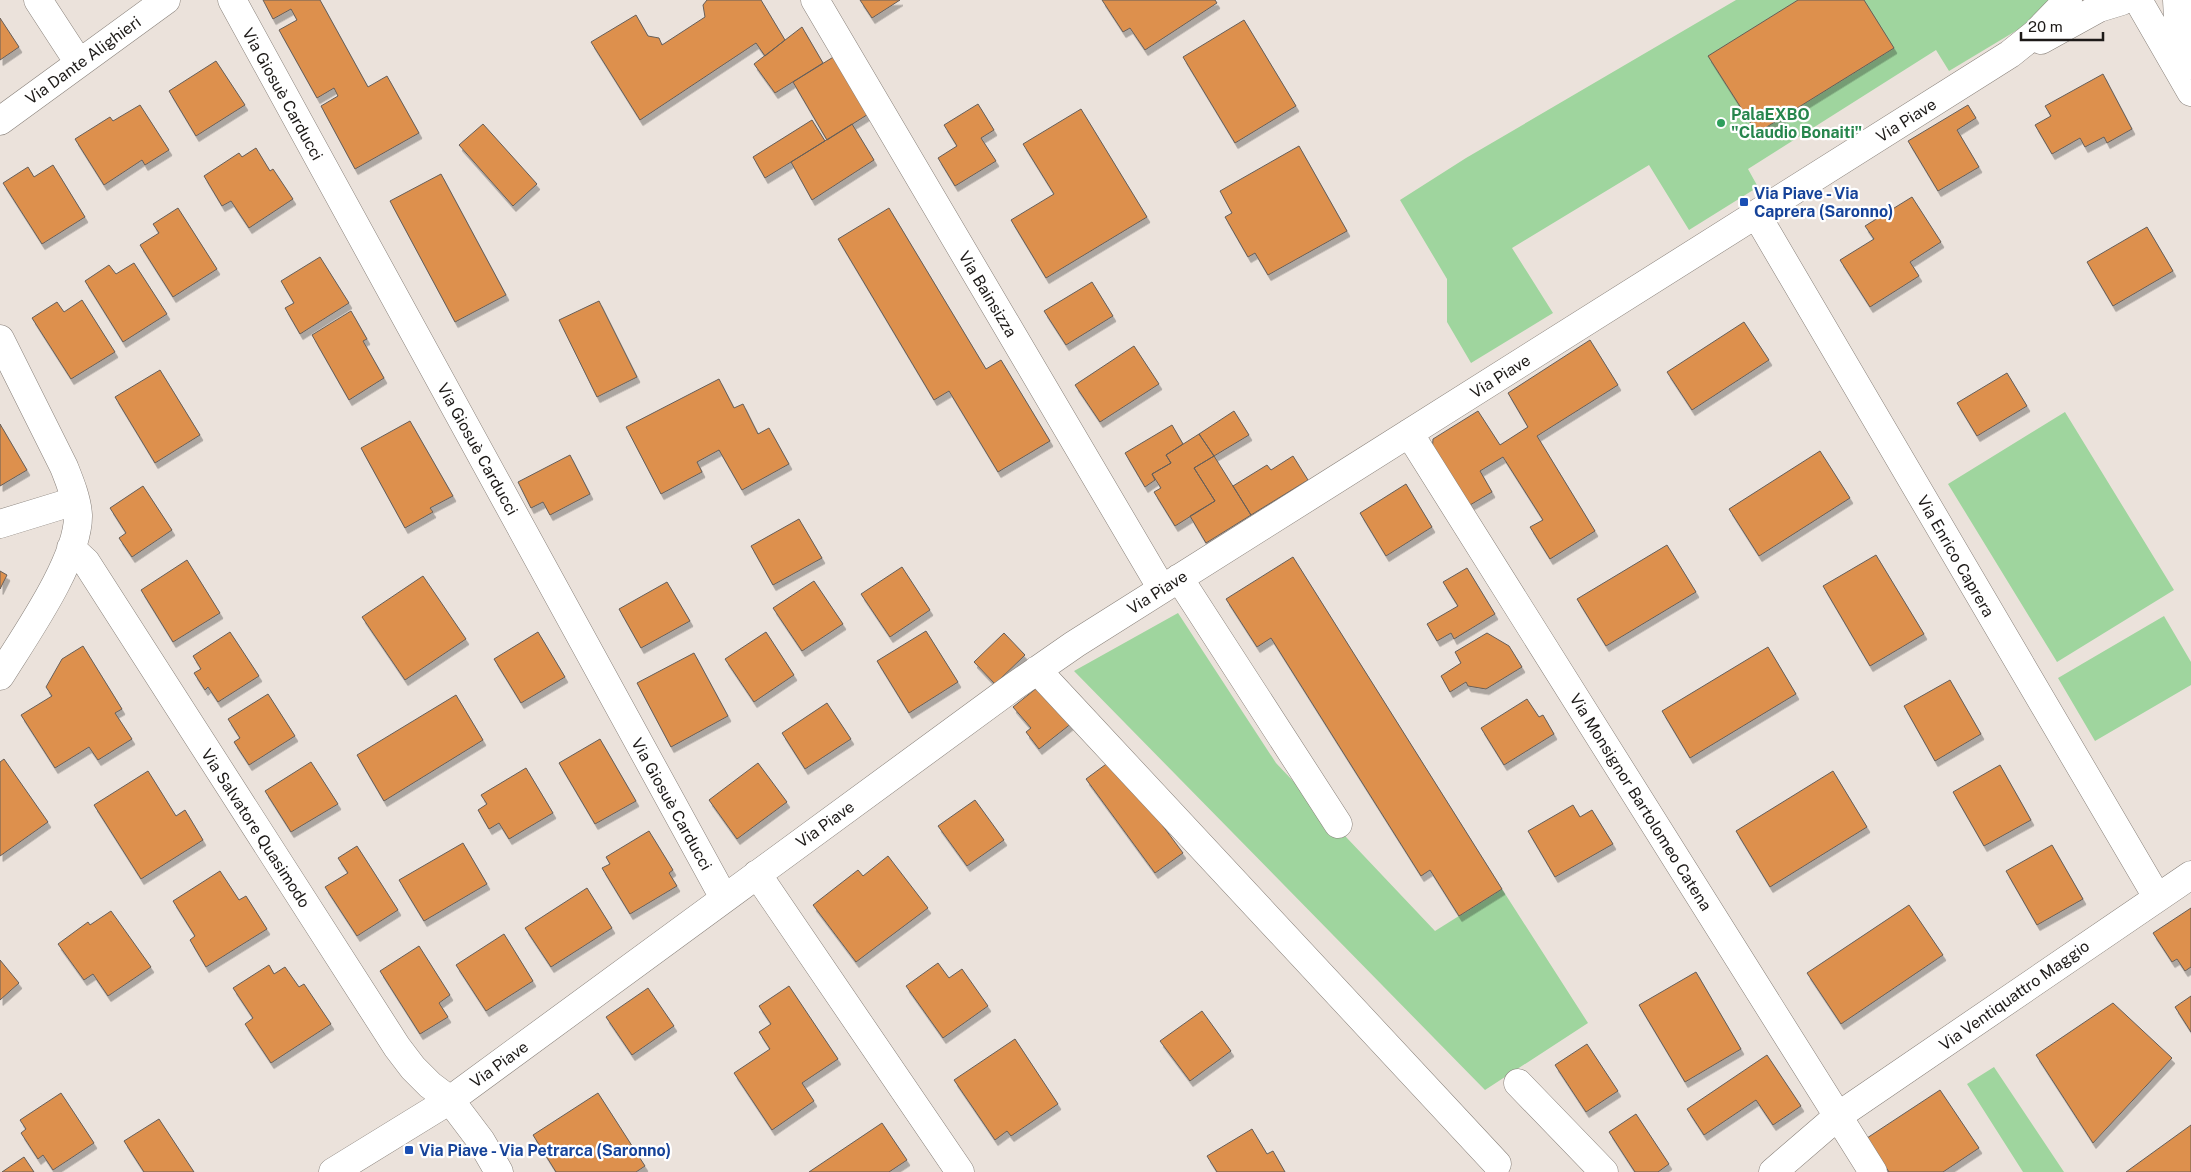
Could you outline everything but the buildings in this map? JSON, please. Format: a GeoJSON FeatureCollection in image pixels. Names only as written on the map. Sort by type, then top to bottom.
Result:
{"type":"FeatureCollection","features":[{"type":"Feature","properties":{"kind":"street"},"geometry":{"type":"LineString","coordinates":[[38,0],[80,63]]}},
{"type":"Feature","properties":{"kind":"street","name":"Via Dante Alighieri"},"geometry":{"type":"LineString","coordinates":[[0,121],[166,0]]}},
{"type":"Feature","properties":{"kind":"street","name":"Via Giosuè Carducci"},"geometry":{"type":"LineString","coordinates":[[232,0],[724,898]]}},
{"type":"Feature","properties":{"kind":"street","name":"Via Bainsizza"},"geometry":{"type":"LineString","coordinates":[[815,0],[1171,583],[1338,824]]}},
{"type":"Feature","properties":{"kind":"street","name":"Via Piave"},"geometry":{"type":"LineString","coordinates":[[333,1172],[450,1100],[1037,670],[1171,583],[2010,54],[2035,34],[2068,0]]}},
{"type":"Feature","properties":{"kind":"street"},"geometry":{"type":"LineString","coordinates":[[2175,0],[2179,37],[2189,89]]}},
{"type":"Feature","properties":{"kind":"street","name":"Via Piave"},"geometry":{"type":"LineString","coordinates":[[2010,54],[2053,34],[2099,8],[2128,3],[2162,6],[2175,0]]}},
{"type":"Feature","properties":{"kind":"street"},"geometry":{"type":"LineString","coordinates":[[2128,3],[2189,89]]}},
{"type":"Feature","properties":{"kind":"street","name":"Via Enrico Caprera"},"geometry":{"type":"LineString","coordinates":[[1756,214],[2157,897]]}},
{"type":"Feature","properties":{"kind":"street"},"geometry":{"type":"LineString","coordinates":[[0,339],[64,467],[78,514],[71,548],[50,595],[0,676]]}},
{"type":"Feature","properties":{"kind":"street","name":"Via Monsignor Bartolomeo Catena"},"geometry":{"type":"LineString","coordinates":[[1409,433],[1873,1172]]}},
{"type":"Feature","properties":{"kind":"street"},"geometry":{"type":"LineString","coordinates":[[0,524],[75,501]]}},
{"type":"Feature","properties":{"kind":"street","name":"Via Salvatore Quasimodo"},"geometry":{"type":"LineString","coordinates":[[71,548],[86,562],[397,1047],[413,1068],[430,1085],[450,1100],[476,1134],[499,1172]]}},
{"type":"Feature","properties":{"kind":"street"},"geometry":{"type":"LineString","coordinates":[[1037,670],[1497,1164]]}},
{"type":"Feature","properties":{"kind":"street"},"geometry":{"type":"LineString","coordinates":[[757,874],[960,1172]]}},
{"type":"Feature","properties":{"kind":"street","name":"Via Ventiquattro Maggio"},"geometry":{"type":"LineString","coordinates":[[1773,1172],[1838,1116],[2191,875]]}},
{"type":"Feature","properties":{"kind":"street"},"geometry":{"type":"LineString","coordinates":[[1518,1083],[1604,1172]]}},
{"type":"Feature","properties":{"kind":"green space","name":"PalaEXBO \"Claudio Bonaiti\""},"geometry":{"type":"Polygon","coordinates":[[[1736,0],[2052,0],[2039,17],[1949,71],[1936,50],[1748,169],[1758,187],[1689,230],[1649,165],[1512,248],[1553,313],[1471,363],[1447,322],[1447,279],[1400,200],[1466,158],[1736,0]]]}},
{"type":"Feature","properties":{"kind":"green space"},"geometry":{"type":"Polygon","coordinates":[[[2065,412],[2174,590],[2057,662],[1948,484],[2065,412]]]}},
{"type":"Feature","properties":{"kind":"green space"},"geometry":{"type":"Polygon","coordinates":[[[1178,613],[1276,763],[1435,931],[1502,889],[1588,1023],[1485,1090],[1074,671],[1178,613]]]}},
{"type":"Feature","properties":{"kind":"green space"},"geometry":{"type":"Polygon","coordinates":[[[2164,616],[2191,662],[2191,685],[2095,741],[2058,678],[2164,616]]]}},
{"type":"Feature","properties":{"kind":"green space"},"geometry":{"type":"Polygon","coordinates":[[[1994,1067],[2064,1172],[2023,1172],[1967,1084],[1994,1067]]]}},
{"type":"Feature","properties":{"kind":"place","name":"PalaEXBO \"Claudio Bonaiti\""},"geometry":{"type":"Point","coordinates":[1721,123]}},
{"type":"Feature","properties":{"kind":"place","name":"Via Piave - Via Caprera (Saronno)"},"geometry":{"type":"Point","coordinates":[1744,202]}},
{"type":"Feature","properties":{"kind":"place","name":"Via Piave - Via Petrarca (Saronno)"},"geometry":{"type":"Point","coordinates":[409,1150]}}]}
